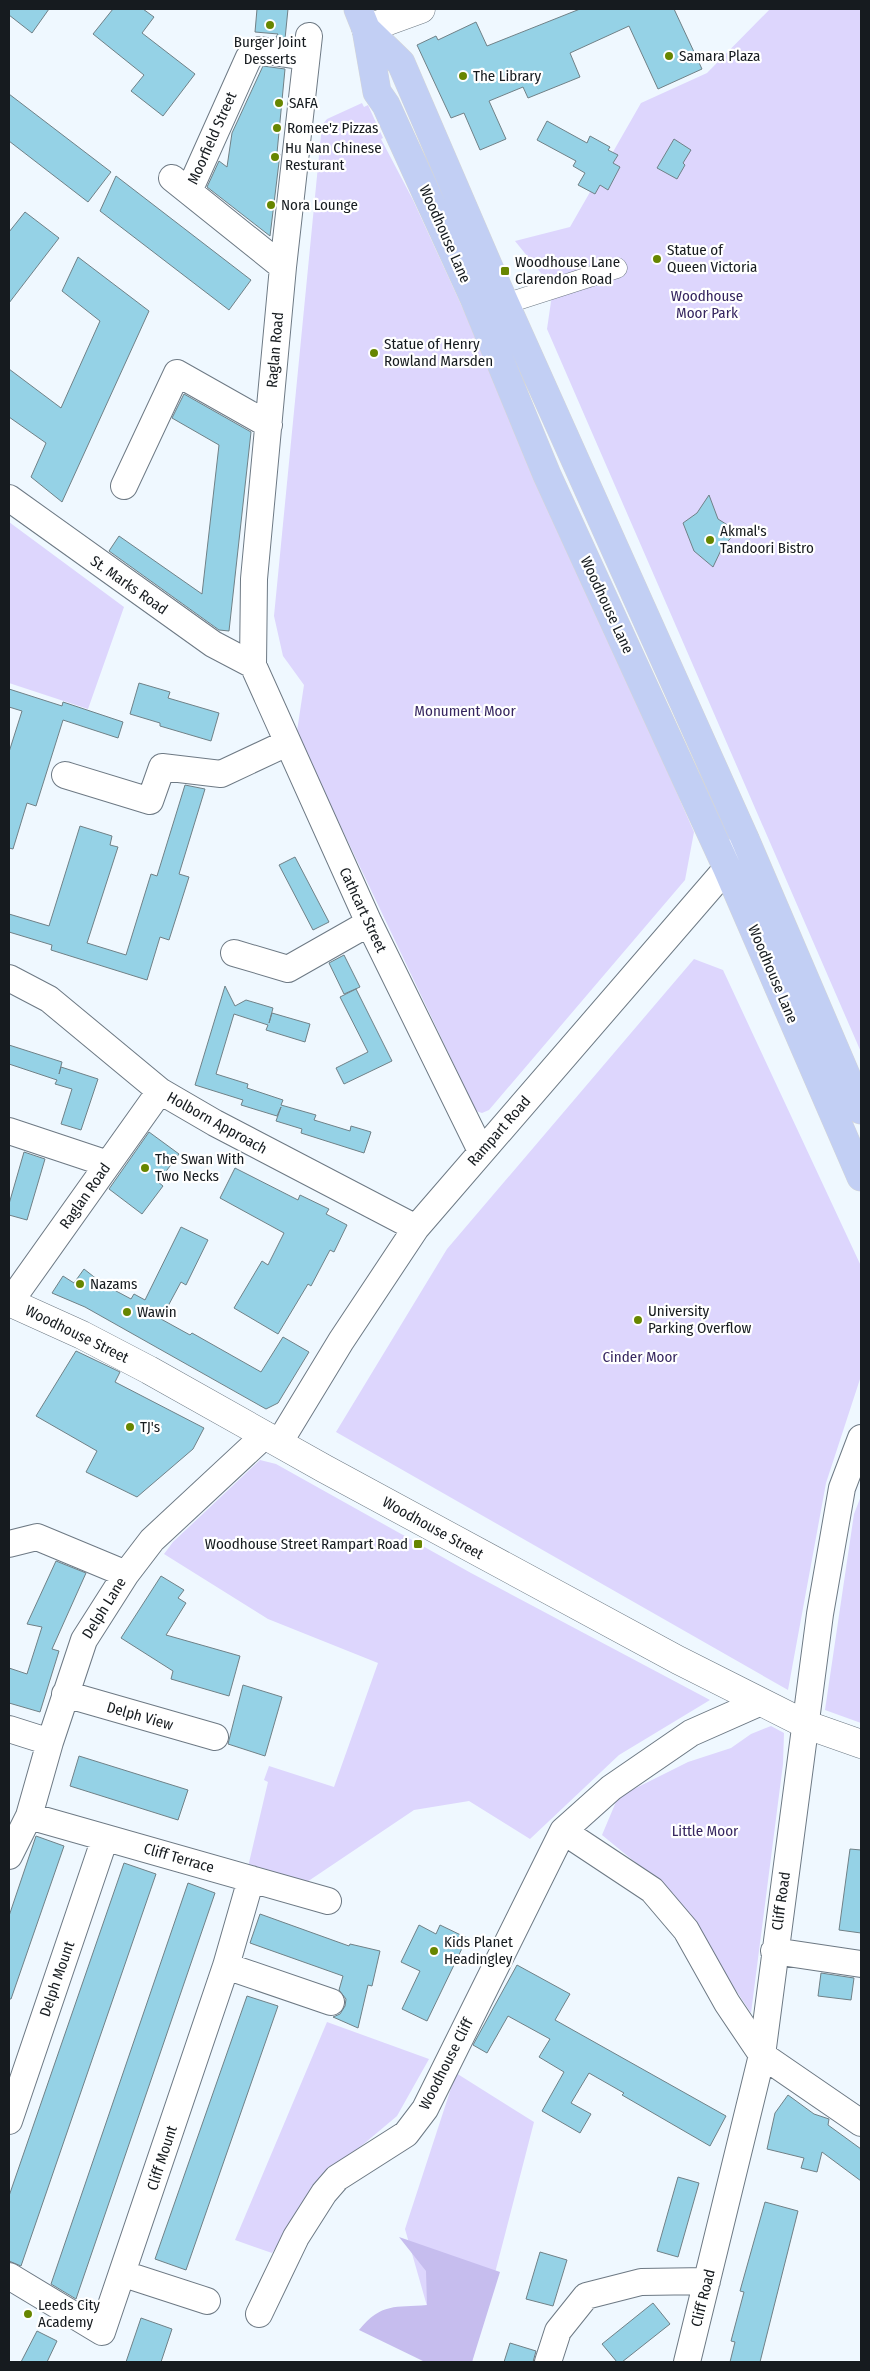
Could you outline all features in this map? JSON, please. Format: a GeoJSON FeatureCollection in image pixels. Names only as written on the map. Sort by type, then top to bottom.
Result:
{"type":"FeatureCollection","features":[{"type":"Feature","properties":{"kind":"highway","name":"Woodhouse Lane"},"geometry":{"type":"LineString","coordinates":[[362,19],[401,63],[505,304],[745,839],[861,1110]]}},
{"type":"Feature","properties":{"kind":"highway","name":"Woodhouse Lane"},"geometry":{"type":"LineString","coordinates":[[362,19],[377,92],[394,120],[474,298],[547,475],[727,868],[861,1177]]}},
{"type":"Feature","properties":{"kind":"street"},"geometry":{"type":"LineString","coordinates":[[362,19],[420,9]]}},
{"type":"Feature","properties":{"kind":"street","name":"Moorfield Street"},"geometry":{"type":"LineString","coordinates":[[283,267],[181,184],[249,57],[260,50],[307,46]]}},
{"type":"Feature","properties":{"kind":"street","name":"Raglan Road"},"geometry":{"type":"LineString","coordinates":[[253,665],[254,579],[283,267],[307,46]]}},
{"type":"Feature","properties":{"kind":"street"},"geometry":{"type":"LineString","coordinates":[[505,304],[617,268]]}},
{"type":"Feature","properties":{"kind":"street"},"geometry":{"type":"LineString","coordinates":[[124,486],[177,373],[269,425]]}},
{"type":"Feature","properties":{"kind":"street","name":"St. Marks Road"},"geometry":{"type":"LineString","coordinates":[[9,498],[213,644],[253,665]]}},
{"type":"Feature","properties":{"kind":"street","name":"Cathcart Street"},"geometry":{"type":"LineString","coordinates":[[253,665],[369,923],[481,1151]]}},
{"type":"Feature","properties":{"kind":"street"},"geometry":{"type":"LineString","coordinates":[[65,775],[150,801],[162,767],[221,774],[287,743]]}},
{"type":"Feature","properties":{"kind":"street","name":"Rampart Road"},"geometry":{"type":"LineString","coordinates":[[272,1439],[341,1341],[416,1228],[727,868],[745,839]]}},
{"type":"Feature","properties":{"kind":"street"},"geometry":{"type":"LineString","coordinates":[[234,953],[288,969],[369,923]]}},
{"type":"Feature","properties":{"kind":"street","name":"Holborn Approach"},"geometry":{"type":"LineString","coordinates":[[12,985],[49,999],[160,1090],[215,1123],[416,1228]]}},
{"type":"Feature","properties":{"kind":"street","name":"Raglan Road"},"geometry":{"type":"LineString","coordinates":[[10,1302],[160,1090]]}},
{"type":"Feature","properties":{"kind":"street"},"geometry":{"type":"LineString","coordinates":[[9,1131],[108,1164]]}},
{"type":"Feature","properties":{"kind":"street","name":"Woodhouse Street"},"geometry":{"type":"LineString","coordinates":[[10,1302],[82,1335],[678,1660],[807,1724],[861,1744]]}},
{"type":"Feature","properties":{"kind":"street","name":"Cliff Road"},"geometry":{"type":"LineString","coordinates":[[687,2362],[762,2055],[774,1951],[807,1724],[820,1614],[842,1488],[861,1438]]}},
{"type":"Feature","properties":{"kind":"street","name":"Delph Lane"},"geometry":{"type":"LineString","coordinates":[[9,1856],[29,1816],[65,1694],[84,1640],[126,1574],[152,1540],[272,1439]]}},
{"type":"Feature","properties":{"kind":"street"},"geometry":{"type":"LineString","coordinates":[[9,1544],[37,1538],[126,1574]]}},
{"type":"Feature","properties":{"kind":"street","name":"Delph View"},"geometry":{"type":"LineString","coordinates":[[65,1694],[215,1737]]}},
{"type":"Feature","properties":{"kind":"street","name":"Woodhouse Cliff"},"geometry":{"type":"LineString","coordinates":[[259,2314],[296,2237],[324,2193],[337,2178],[406,2134],[425,2108],[563,1831],[611,1788],[691,1732],[761,1702]]}},
{"type":"Feature","properties":{"kind":"street"},"geometry":{"type":"LineString","coordinates":[[9,1729],[50,1742]]}},
{"type":"Feature","properties":{"kind":"street","name":"Cliff Terrace"},"geometry":{"type":"LineString","coordinates":[[29,1816],[328,1901]]}},
{"type":"Feature","properties":{"kind":"street"},"geometry":{"type":"LineString","coordinates":[[563,1831],[652,1890],[686,1930],[727,2003],[762,2055],[861,2123]]}},
{"type":"Feature","properties":{"kind":"street","name":"Delph Mount"},"geometry":{"type":"LineString","coordinates":[[9,2121],[105,1838]]}},
{"type":"Feature","properties":{"kind":"street","name":"Cliff Mount"},"geometry":{"type":"LineString","coordinates":[[9,2276],[102,2332],[124,2274],[226,1966],[251,1879]]}},
{"type":"Feature","properties":{"kind":"street"},"geometry":{"type":"LineString","coordinates":[[774,1951],[861,1964]]}},
{"type":"Feature","properties":{"kind":"street"},"geometry":{"type":"LineString","coordinates":[[226,1966],[331,2002]]}},
{"type":"Feature","properties":{"kind":"street"},"geometry":{"type":"LineString","coordinates":[[124,2274],[208,2301]]}},
{"type":"Feature","properties":{"kind":"street"},"geometry":{"type":"LineString","coordinates":[[548,2362],[558,2331],[586,2296],[641,2282],[707,2280]]}},
{"type":"Feature","properties":{"kind":"green space","name":"Woodhouse Moor Park"},"geometry":{"type":"Polygon","coordinates":[[[770,9],[861,9],[861,1052],[547,329],[553,288],[515,241],[570,227],[641,103],[707,73],[770,9]]]}},
{"type":"Feature","properties":{"kind":"green space","name":"Monument Moor"},"geometry":{"type":"Polygon","coordinates":[[[362,103],[364,107],[368,105],[383,138],[381,139],[413,200],[505,400],[694,832],[685,880],[489,1110],[482,1113],[476,1111],[303,747],[297,731],[304,685],[283,656],[274,616],[322,125],[327,119],[362,103]]]}},
{"type":"Feature","properties":{"kind":"green space"},"geometry":{"type":"Polygon","coordinates":[[[9,522],[124,607],[88,709],[9,683],[9,522]]]}},
{"type":"Feature","properties":{"kind":"green space","name":"Cinder Moor"},"geometry":{"type":"Polygon","coordinates":[[[694,959],[723,970],[861,1266],[861,1376],[826,1483],[788,1690],[336,1432],[447,1249],[694,959]]]}},
{"type":"Feature","properties":{"kind":"green space"},"geometry":{"type":"Polygon","coordinates":[[[260,1460],[276,1464],[471,1573],[710,1700],[619,1755],[530,1839],[469,1801],[414,1810],[301,1886],[248,1867],[268,1782],[264,1780],[269,1766],[334,1787],[378,1663],[268,1619],[164,1554],[173,1542],[260,1460]]]}},
{"type":"Feature","properties":{"kind":"green space"},"geometry":{"type":"Polygon","coordinates":[[[861,1496],[861,1723],[825,1710],[854,1514],[861,1496]]]}},
{"type":"Feature","properties":{"kind":"green space","name":"Little Moor"},"geometry":{"type":"Polygon","coordinates":[[[771,1726],[784,1733],[783,1764],[751,2013],[669,1890],[602,1835],[618,1797],[688,1762],[731,1748],[751,1734],[771,1726]]]}},
{"type":"Feature","properties":{"kind":"green space"},"geometry":{"type":"Polygon","coordinates":[[[327,2022],[429,2059],[397,2116],[328,2174],[272,2253],[235,2240],[327,2022]]]}},
{"type":"Feature","properties":{"kind":"green space"},"geometry":{"type":"Polygon","coordinates":[[[456,2073],[534,2122],[472,2362],[427,2306],[405,2229],[456,2073]]]}},
{"type":"Feature","properties":{"kind":"shaded area"},"geometry":{"type":"Polygon","coordinates":[[[399,2237],[500,2272],[472,2362],[425,2362],[359,2330],[375,2315],[390,2308],[427,2305],[426,2271],[399,2237]]]}},
{"type":"Feature","properties":{"kind":"building"},"geometry":{"type":"Polygon","coordinates":[[[9,9],[49,9],[32,33],[9,15],[9,9]]]}},
{"type":"Feature","properties":{"kind":"building"},"geometry":{"type":"Polygon","coordinates":[[[113,9],[143,9],[154,17],[142,33],[195,74],[163,116],[131,91],[144,75],[93,34],[113,9]]]}},
{"type":"Feature","properties":{"kind":"building"},"geometry":{"type":"Polygon","coordinates":[[[257,9],[288,9],[285,39],[276,37],[278,34],[255,32],[257,9]]]}},
{"type":"Feature","properties":{"kind":"building"},"geometry":{"type":"Polygon","coordinates":[[[580,9],[674,9],[702,69],[658,89],[629,26],[570,53],[580,77],[528,98],[523,87],[489,101],[506,139],[480,150],[464,113],[451,118],[417,45],[436,36],[438,40],[476,22],[487,46],[580,9]]]}},
{"type":"Feature","properties":{"kind":"building"},"geometry":{"type":"Polygon","coordinates":[[[263,66],[285,69],[277,153],[280,154],[270,236],[207,187],[219,161],[227,167],[232,133],[263,66]]]}},
{"type":"Feature","properties":{"kind":"building"},"geometry":{"type":"Polygon","coordinates":[[[9,94],[111,172],[88,202],[9,141],[9,94]]]}},
{"type":"Feature","properties":{"kind":"building"},"geometry":{"type":"Polygon","coordinates":[[[547,121],[587,143],[590,136],[610,147],[608,150],[618,155],[613,163],[620,167],[608,190],[600,185],[595,194],[578,185],[585,173],[573,166],[576,161],[537,140],[547,121]]]}},
{"type":"Feature","properties":{"kind":"building"},"geometry":{"type":"Polygon","coordinates":[[[674,139],[691,150],[683,163],[685,165],[677,179],[657,168],[674,139]]]}},
{"type":"Feature","properties":{"kind":"building"},"geometry":{"type":"Polygon","coordinates":[[[116,176],[251,280],[229,310],[100,211],[116,176]]]}},
{"type":"Feature","properties":{"kind":"building"},"geometry":{"type":"Polygon","coordinates":[[[25,212],[59,238],[9,303],[9,232],[25,212]]]}},
{"type":"Feature","properties":{"kind":"building"},"geometry":{"type":"Polygon","coordinates":[[[78,257],[149,311],[62,502],[31,477],[46,443],[9,417],[9,369],[61,408],[100,321],[62,291],[78,257]]]}},
{"type":"Feature","properties":{"kind":"building"},"geometry":{"type":"Polygon","coordinates":[[[184,394],[251,432],[229,631],[219,630],[109,551],[119,536],[202,594],[219,445],[172,418],[184,394]]]}},
{"type":"Feature","properties":{"kind":"building","name":"Akmal's Tandoori Bistro"},"geometry":{"type":"Polygon","coordinates":[[[709,495],[718,519],[737,531],[722,548],[713,567],[694,551],[683,523],[697,513],[709,495]]]}},
{"type":"Feature","properties":{"kind":"building"},"geometry":{"type":"Polygon","coordinates":[[[139,683],[170,692],[168,698],[219,713],[211,741],[160,726],[160,723],[130,714],[139,683]]]}},
{"type":"Feature","properties":{"kind":"building"},"geometry":{"type":"Polygon","coordinates":[[[9,689],[62,706],[63,702],[123,722],[118,738],[63,720],[36,806],[27,803],[13,849],[9,848],[9,752],[22,711],[9,707],[9,689]]]}},
{"type":"Feature","properties":{"kind":"building"},"geometry":{"type":"Polygon","coordinates":[[[185,785],[205,789],[179,874],[189,877],[169,940],[160,937],[147,980],[51,950],[52,945],[9,932],[9,914],[49,926],[80,826],[112,836],[110,845],[118,847],[87,943],[126,955],[151,874],[157,876],[185,785]]]}},
{"type":"Feature","properties":{"kind":"building"},"geometry":{"type":"Polygon","coordinates":[[[295,857],[329,922],[313,930],[279,865],[295,857]]]}},
{"type":"Feature","properties":{"kind":"building"},"geometry":{"type":"Polygon","coordinates":[[[344,955],[360,987],[344,994],[329,963],[344,955]]]}},
{"type":"Feature","properties":{"kind":"building"},"geometry":{"type":"Polygon","coordinates":[[[225,986],[235,1006],[246,1000],[273,1008],[269,1023],[272,1013],[310,1024],[305,1042],[266,1030],[268,1025],[234,1014],[216,1074],[248,1084],[247,1088],[283,1100],[281,1105],[316,1115],[314,1120],[350,1131],[351,1126],[371,1132],[364,1153],[301,1133],[302,1129],[276,1121],[281,1107],[277,1116],[241,1105],[243,1100],[195,1085],[225,986]]]}},
{"type":"Feature","properties":{"kind":"building"},"geometry":{"type":"Polygon","coordinates":[[[356,989],[392,1061],[344,1084],[336,1068],[368,1052],[340,997],[356,989]]]}},
{"type":"Feature","properties":{"kind":"building"},"geometry":{"type":"Polygon","coordinates":[[[9,1045],[62,1062],[59,1074],[61,1067],[98,1079],[81,1130],[61,1124],[72,1089],[55,1084],[57,1080],[9,1064],[9,1045]]]}},
{"type":"Feature","properties":{"kind":"building","name":"The Swan With Two Necks"},"geometry":{"type":"Polygon","coordinates":[[[149,1132],[179,1154],[158,1182],[163,1186],[142,1214],[109,1189],[149,1132]]]}},
{"type":"Feature","properties":{"kind":"building"},"geometry":{"type":"Polygon","coordinates":[[[24,1152],[45,1159],[27,1220],[9,1215],[9,1204],[24,1152]]]}},
{"type":"Feature","properties":{"kind":"building"},"geometry":{"type":"Polygon","coordinates":[[[235,1168],[298,1200],[300,1195],[329,1209],[326,1214],[347,1225],[334,1252],[330,1250],[311,1286],[308,1284],[278,1334],[234,1308],[262,1261],[268,1265],[284,1233],[220,1198],[235,1168]]]}},
{"type":"Feature","properties":{"kind":"building"},"geometry":{"type":"Polygon","coordinates":[[[181,1227],[208,1240],[186,1285],[181,1282],[161,1319],[190,1335],[192,1333],[261,1372],[283,1337],[309,1352],[278,1403],[266,1409],[85,1307],[52,1293],[63,1276],[74,1283],[84,1269],[103,1284],[131,1299],[134,1294],[145,1300],[181,1227]]]}},
{"type":"Feature","properties":{"kind":"building"},"geometry":{"type":"Polygon","coordinates":[[[76,1351],[120,1372],[115,1382],[204,1428],[193,1449],[137,1497],[86,1472],[97,1451],[36,1416],[76,1351]]]}},
{"type":"Feature","properties":{"kind":"building"},"geometry":{"type":"Polygon","coordinates":[[[56,1561],[86,1573],[52,1649],[59,1651],[40,1712],[9,1703],[9,1668],[27,1674],[42,1627],[27,1624],[56,1561]]]}},
{"type":"Feature","properties":{"kind":"building"},"geometry":{"type":"Polygon","coordinates":[[[161,1576],[184,1590],[178,1598],[186,1603],[166,1635],[240,1656],[229,1696],[171,1679],[173,1671],[121,1638],[161,1576]]]}},
{"type":"Feature","properties":{"kind":"building"},"geometry":{"type":"Polygon","coordinates":[[[243,1685],[282,1697],[265,1756],[228,1744],[243,1685]]]}},
{"type":"Feature","properties":{"kind":"building"},"geometry":{"type":"Polygon","coordinates":[[[79,1756],[188,1790],[178,1820],[70,1786],[79,1756]]]}},
{"type":"Feature","properties":{"kind":"building"},"geometry":{"type":"Polygon","coordinates":[[[36,1836],[64,1846],[11,1999],[9,1999],[9,1916],[36,1836]]]}},
{"type":"Feature","properties":{"kind":"building"},"geometry":{"type":"Polygon","coordinates":[[[850,1849],[861,1850],[861,1933],[839,1930],[850,1849]]]}},
{"type":"Feature","properties":{"kind":"building"},"geometry":{"type":"Polygon","coordinates":[[[124,1863],[156,1874],[21,2266],[9,2261],[9,2196],[124,1863]]]}},
{"type":"Feature","properties":{"kind":"building"},"geometry":{"type":"Polygon","coordinates":[[[188,1883],[215,1893],[76,2299],[51,2284],[188,1883]]]}},
{"type":"Feature","properties":{"kind":"building"},"geometry":{"type":"Polygon","coordinates":[[[260,1914],[349,1946],[350,1944],[380,1951],[372,1986],[368,1985],[358,2028],[333,2017],[340,2014],[345,2006],[346,1999],[339,1990],[343,1976],[250,1943],[260,1914]]]}},
{"type":"Feature","properties":{"kind":"building"},"geometry":{"type":"Polygon","coordinates":[[[419,1925],[436,1934],[440,1925],[467,1938],[427,2021],[402,2009],[420,1971],[401,1962],[419,1925]]]}},
{"type":"Feature","properties":{"kind":"building"},"geometry":{"type":"Polygon","coordinates":[[[517,1965],[570,1994],[555,2020],[726,2116],[710,2146],[622,2095],[624,2093],[589,2073],[571,2103],[591,2114],[580,2133],[542,2111],[564,2072],[539,2057],[550,2039],[508,2016],[487,2053],[473,2045],[517,1965]]]}},
{"type":"Feature","properties":{"kind":"building"},"geometry":{"type":"Polygon","coordinates":[[[821,1973],[854,1978],[851,2000],[818,1996],[821,1973]]]}},
{"type":"Feature","properties":{"kind":"building"},"geometry":{"type":"Polygon","coordinates":[[[247,1996],[278,2006],[186,2270],[155,2259],[247,1996]]]}},
{"type":"Feature","properties":{"kind":"building"},"geometry":{"type":"Polygon","coordinates":[[[788,2095],[814,2114],[829,2119],[828,2125],[861,2149],[861,2181],[822,2152],[817,2172],[801,2168],[804,2158],[767,2149],[775,2113],[788,2095]]]}},
{"type":"Feature","properties":{"kind":"building"},"geometry":{"type":"Polygon","coordinates":[[[678,2177],[699,2183],[678,2257],[657,2251],[678,2177]]]}},
{"type":"Feature","properties":{"kind":"building"},"geometry":{"type":"Polygon","coordinates":[[[765,2202],[798,2211],[760,2362],[730,2362],[735,2342],[731,2341],[744,2292],[740,2291],[765,2202]]]}},
{"type":"Feature","properties":{"kind":"building"},"geometry":{"type":"Polygon","coordinates":[[[540,2252],[567,2260],[553,2306],[526,2299],[540,2252]]]}},
{"type":"Feature","properties":{"kind":"building"},"geometry":{"type":"Polygon","coordinates":[[[653,2303],[670,2324],[622,2362],[617,2362],[602,2344],[653,2303]]]}},
{"type":"Feature","properties":{"kind":"building"},"geometry":{"type":"Polygon","coordinates":[[[141,2318],[172,2329],[161,2362],[126,2362],[141,2318]]]}},
{"type":"Feature","properties":{"kind":"building"},"geometry":{"type":"Polygon","coordinates":[[[37,2331],[57,2341],[47,2362],[21,2362],[37,2331]]]}},
{"type":"Feature","properties":{"kind":"building"},"geometry":{"type":"Polygon","coordinates":[[[510,2343],[536,2351],[533,2362],[504,2362],[510,2343]]]}},
{"type":"Feature","properties":{"kind":"place","name":"Burger Joint Desserts"},"geometry":{"type":"Point","coordinates":[270,25]}},
{"type":"Feature","properties":{"kind":"place","name":"Samara Plaza"},"geometry":{"type":"Point","coordinates":[669,56]}},
{"type":"Feature","properties":{"kind":"place","name":"The Library"},"geometry":{"type":"Point","coordinates":[463,76]}},
{"type":"Feature","properties":{"kind":"place","name":"SAFA"},"geometry":{"type":"Point","coordinates":[279,103]}},
{"type":"Feature","properties":{"kind":"place","name":"Romee'z Pizzas"},"geometry":{"type":"Point","coordinates":[277,128]}},
{"type":"Feature","properties":{"kind":"place","name":"Hu Nan Chinese Resturant"},"geometry":{"type":"Point","coordinates":[275,157]}},
{"type":"Feature","properties":{"kind":"place","name":"Nora Lounge"},"geometry":{"type":"Point","coordinates":[271,205]}},
{"type":"Feature","properties":{"kind":"place","name":"Statue of Queen Victoria"},"geometry":{"type":"Point","coordinates":[657,259]}},
{"type":"Feature","properties":{"kind":"place","name":"Woodhouse Lane Clarendon Road"},"geometry":{"type":"Point","coordinates":[505,271]}},
{"type":"Feature","properties":{"kind":"place","name":"Statue of Henry Rowland Marsden"},"geometry":{"type":"Point","coordinates":[374,353]}},
{"type":"Feature","properties":{"kind":"place","name":"Akmal's Tandoori Bistro"},"geometry":{"type":"Point","coordinates":[710,540]}},
{"type":"Feature","properties":{"kind":"place","name":"The Swan With Two Necks"},"geometry":{"type":"Point","coordinates":[145,1168]}},
{"type":"Feature","properties":{"kind":"place","name":"Nazams"},"geometry":{"type":"Point","coordinates":[80,1284]}},
{"type":"Feature","properties":{"kind":"place","name":"Wawin"},"geometry":{"type":"Point","coordinates":[127,1312]}},
{"type":"Feature","properties":{"kind":"place","name":"University Parking Overflow"},"geometry":{"type":"Point","coordinates":[638,1320]}},
{"type":"Feature","properties":{"kind":"place","name":"TJ's"},"geometry":{"type":"Point","coordinates":[130,1427]}},
{"type":"Feature","properties":{"kind":"place","name":"Woodhouse Street Rampart Road"},"geometry":{"type":"Point","coordinates":[418,1544]}},
{"type":"Feature","properties":{"kind":"place","name":"Kids Planet Headingley"},"geometry":{"type":"Point","coordinates":[434,1951]}},
{"type":"Feature","properties":{"kind":"place","name":"Leeds City Academy"},"geometry":{"type":"Point","coordinates":[28,2314]}}]}
